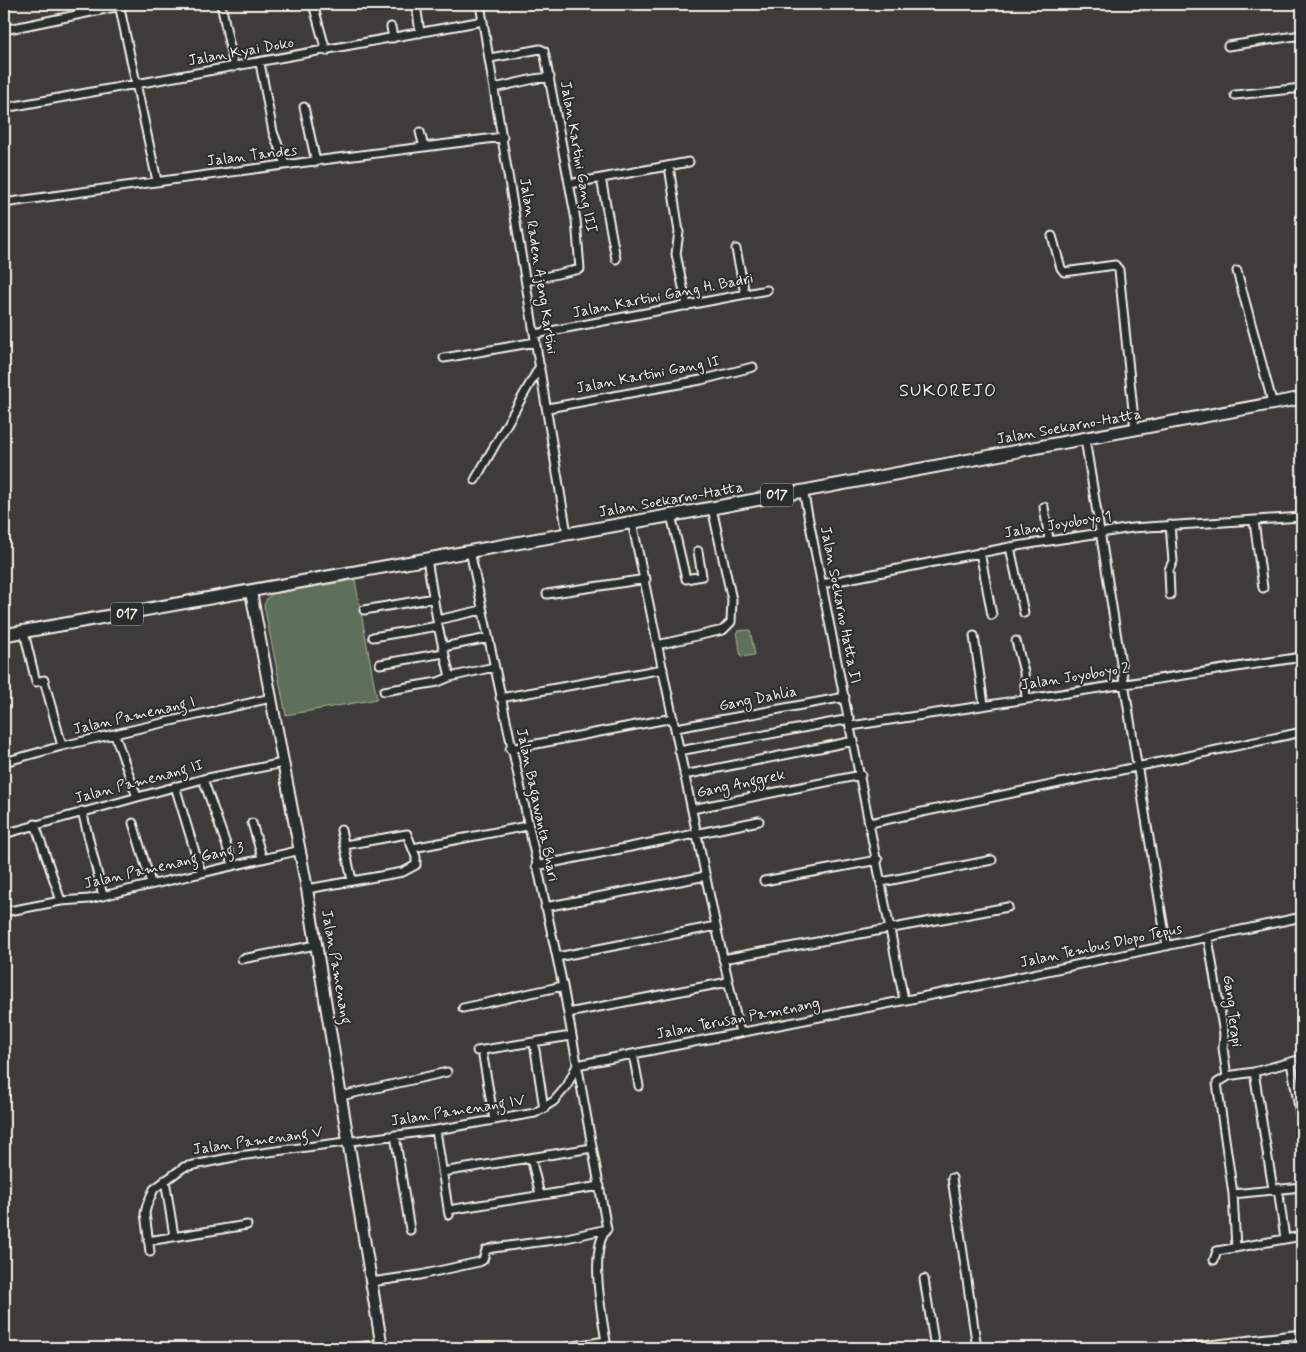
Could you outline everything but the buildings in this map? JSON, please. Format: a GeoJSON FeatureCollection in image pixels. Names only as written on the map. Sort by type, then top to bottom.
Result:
{"type":"FeatureCollection","features":[{"type":"Feature","properties":{"kind":"main road","name":"Jalan Soekarno-Hatta"},"geometry":{"type":"LineString","coordinates":[[251,592],[1302,398]]}},
{"type":"Feature","properties":{"kind":"main road","name":"017"},"geometry":{"type":"LineString","coordinates":[[4,635],[251,592]]}},
{"type":"Feature","properties":{"kind":"main road","name":"Jalan Pamenang"},"geometry":{"type":"LineString","coordinates":[[251,592],[307,889],[382,1346]]}},
{"type":"Feature","properties":{"kind":"street"},"geometry":{"type":"LineString","coordinates":[[78,4],[79,14]]}},
{"type":"Feature","properties":{"kind":"street"},"geometry":{"type":"LineString","coordinates":[[221,4],[234,67]]}},
{"type":"Feature","properties":{"kind":"street"},"geometry":{"type":"LineString","coordinates":[[313,4],[326,51]]}},
{"type":"Feature","properties":{"kind":"street"},"geometry":{"type":"LineString","coordinates":[[416,4],[420,33]]}},
{"type":"Feature","properties":{"kind":"street","name":"Jalan Raden Ajeng Kartini"},"geometry":{"type":"LineString","coordinates":[[480,4],[548,408],[566,534]]}},
{"type":"Feature","properties":{"kind":"street"},"geometry":{"type":"LineString","coordinates":[[4,30],[119,5],[157,181]]}},
{"type":"Feature","properties":{"kind":"street","name":"Jalan Kyai Doko"},"geometry":{"type":"LineString","coordinates":[[4,108],[483,21]]}},
{"type":"Feature","properties":{"kind":"street"},"geometry":{"type":"LineString","coordinates":[[391,27],[393,38]]}},
{"type":"Feature","properties":{"kind":"street"},"geometry":{"type":"LineString","coordinates":[[1228,46],[1302,35]]}},
{"type":"Feature","properties":{"kind":"street","name":"Jalan Kartini Gang III"},"geometry":{"type":"LineString","coordinates":[[490,58],[542,49],[550,77],[576,220],[580,269],[526,281]]}},
{"type":"Feature","properties":{"kind":"street"},"geometry":{"type":"LineString","coordinates":[[260,63],[273,132],[285,164]]}},
{"type":"Feature","properties":{"kind":"street"},"geometry":{"type":"LineString","coordinates":[[494,88],[534,78],[550,77]]}},
{"type":"Feature","properties":{"kind":"street"},"geometry":{"type":"LineString","coordinates":[[1235,95],[1302,88]]}},
{"type":"Feature","properties":{"kind":"street"},"geometry":{"type":"LineString","coordinates":[[304,107],[316,162]]}},
{"type":"Feature","properties":{"kind":"street"},"geometry":{"type":"LineString","coordinates":[[420,132],[424,147]]}},
{"type":"Feature","properties":{"kind":"street","name":"Jalan Tandes"},"geometry":{"type":"LineString","coordinates":[[4,203],[285,164],[316,162],[503,137]]}},
{"type":"Feature","properties":{"kind":"street"},"geometry":{"type":"LineString","coordinates":[[569,184],[689,162]]}},
{"type":"Feature","properties":{"kind":"street"},"geometry":{"type":"LineString","coordinates":[[669,166],[679,232],[676,254],[687,306]]}},
{"type":"Feature","properties":{"kind":"street"},"geometry":{"type":"LineString","coordinates":[[601,178],[616,259]]}},
{"type":"Feature","properties":{"kind":"street"},"geometry":{"type":"LineString","coordinates":[[1052,236],[1061,268],[1064,272],[1115,265],[1118,268],[1135,430]]}},
{"type":"Feature","properties":{"kind":"street"},"geometry":{"type":"LineString","coordinates":[[736,249],[745,294]]}},
{"type":"Feature","properties":{"kind":"street"},"geometry":{"type":"LineString","coordinates":[[1237,271],[1272,405]]}},
{"type":"Feature","properties":{"kind":"street","name":"Jalan Kartini Gang H. Badri"},"geometry":{"type":"LineString","coordinates":[[444,358],[767,290]]}},
{"type":"Feature","properties":{"kind":"street"},"geometry":{"type":"LineString","coordinates":[[475,480],[540,366]]}},
{"type":"Feature","properties":{"kind":"street","name":"Jalan Kartini Gang II"},"geometry":{"type":"LineString","coordinates":[[548,408],[701,380],[752,368]]}},
{"type":"Feature","properties":{"kind":"street"},"geometry":{"type":"LineString","coordinates":[[1085,439],[1125,684],[1136,767],[1167,946]]}},
{"type":"Feature","properties":{"kind":"street","name":"Jalan Soekarno Hatta II"},"geometry":{"type":"LineString","coordinates":[[803,490],[878,860],[904,1000]]}},
{"type":"Feature","properties":{"kind":"street"},"geometry":{"type":"LineString","coordinates":[[1044,507],[1049,540]]}},
{"type":"Feature","properties":{"kind":"street"},"geometry":{"type":"LineString","coordinates":[[657,645],[723,630],[730,622],[732,600],[712,508]]}},
{"type":"Feature","properties":{"kind":"street"},"geometry":{"type":"LineString","coordinates":[[671,515],[686,579],[702,576],[698,551]]}},
{"type":"Feature","properties":{"kind":"street","name":"Jalan Joyoboyo 1"},"geometry":{"type":"LineString","coordinates":[[822,584],[1049,540],[1170,525],[1302,517]]}},
{"type":"Feature","properties":{"kind":"street"},"geometry":{"type":"LineString","coordinates":[[1254,520],[1263,588]]}},
{"type":"Feature","properties":{"kind":"street"},"geometry":{"type":"LineString","coordinates":[[632,522],[646,579],[657,645],[740,1033]]}},
{"type":"Feature","properties":{"kind":"street"},"geometry":{"type":"LineString","coordinates":[[1170,525],[1173,561],[1169,570],[1170,595]]}},
{"type":"Feature","properties":{"kind":"street"},"geometry":{"type":"LineString","coordinates":[[1010,547],[1024,613]]}},
{"type":"Feature","properties":{"kind":"street","name":"Jalan Bagawanta Bhari"},"geometry":{"type":"LineString","coordinates":[[470,552],[510,749],[557,957],[607,1229]]}},
{"type":"Feature","properties":{"kind":"street"},"geometry":{"type":"LineString","coordinates":[[980,552],[992,615]]}},
{"type":"Feature","properties":{"kind":"street"},"geometry":{"type":"LineString","coordinates":[[427,559],[450,677]]}},
{"type":"Feature","properties":{"kind":"street"},"geometry":{"type":"LineString","coordinates":[[547,594],[646,579]]}},
{"type":"Feature","properties":{"kind":"street"},"geometry":{"type":"LineString","coordinates":[[364,610],[434,598]]}},
{"type":"Feature","properties":{"kind":"street"},"geometry":{"type":"LineString","coordinates":[[373,637],[438,623],[482,610]]}},
{"type":"Feature","properties":{"kind":"street"},"geometry":{"type":"LineString","coordinates":[[24,632],[36,682],[44,680],[62,746]]}},
{"type":"Feature","properties":{"kind":"street"},"geometry":{"type":"LineString","coordinates":[[974,636],[984,705]]}},
{"type":"Feature","properties":{"kind":"street"},"geometry":{"type":"LineString","coordinates":[[380,664],[488,638]]}},
{"type":"Feature","properties":{"kind":"street"},"geometry":{"type":"LineString","coordinates":[[1016,641],[1024,672],[1026,699]]}},
{"type":"Feature","properties":{"kind":"street","name":"Jalan Joyoboyo 2"},"geometry":{"type":"LineString","coordinates":[[679,751],[850,722],[1026,699],[1302,657]]}},
{"type":"Feature","properties":{"kind":"street"},"geometry":{"type":"LineString","coordinates":[[384,691],[438,682],[450,677],[494,667]]}},
{"type":"Feature","properties":{"kind":"street"},"geometry":{"type":"LineString","coordinates":[[500,698],[663,669]]}},
{"type":"Feature","properties":{"kind":"street","name":"Gang Dahlia"},"geometry":{"type":"LineString","coordinates":[[676,728],[845,697]]}},
{"type":"Feature","properties":{"kind":"street","name":"Jalan Pamenang I"},"geometry":{"type":"LineString","coordinates":[[4,762],[62,746],[271,698]]}},
{"type":"Feature","properties":{"kind":"street"},"geometry":{"type":"LineString","coordinates":[[510,749],[673,718]]}},
{"type":"Feature","properties":{"kind":"street"},"geometry":{"type":"LineString","coordinates":[[870,823],[1302,732]]}},
{"type":"Feature","properties":{"kind":"street"},"geometry":{"type":"LineString","coordinates":[[115,735],[137,797]]}},
{"type":"Feature","properties":{"kind":"street"},"geometry":{"type":"LineString","coordinates":[[684,775],[854,741]]}},
{"type":"Feature","properties":{"kind":"street","name":"Jalan Pamenang II"},"geometry":{"type":"LineString","coordinates":[[4,834],[203,778],[283,763]]}},
{"type":"Feature","properties":{"kind":"street","name":"Gang Anggrek"},"geometry":{"type":"LineString","coordinates":[[692,809],[861,775]]}},
{"type":"Feature","properties":{"kind":"street"},"geometry":{"type":"LineString","coordinates":[[203,778],[233,864]]}},
{"type":"Feature","properties":{"kind":"street"},"geometry":{"type":"LineString","coordinates":[[175,786],[201,872]]}},
{"type":"Feature","properties":{"kind":"street"},"geometry":{"type":"LineString","coordinates":[[82,811],[103,896]]}},
{"type":"Feature","properties":{"kind":"street"},"geometry":{"type":"LineString","coordinates":[[536,866],[759,820]]}},
{"type":"Feature","properties":{"kind":"street"},"geometry":{"type":"LineString","coordinates":[[133,823],[151,883]]}},
{"type":"Feature","properties":{"kind":"street"},"geometry":{"type":"LineString","coordinates":[[252,823],[262,857]]}},
{"type":"Feature","properties":{"kind":"street"},"geometry":{"type":"LineString","coordinates":[[35,824],[61,901]]}},
{"type":"Feature","properties":{"kind":"street"},"geometry":{"type":"LineString","coordinates":[[413,848],[527,826]]}},
{"type":"Feature","properties":{"kind":"street"},"geometry":{"type":"LineString","coordinates":[[341,830],[352,880]]}},
{"type":"Feature","properties":{"kind":"street"},"geometry":{"type":"LineString","coordinates":[[307,889],[412,868],[416,865],[416,857],[409,835],[403,833],[345,845]]}},
{"type":"Feature","properties":{"kind":"street","name":"Jalan Pamenang Gang 3"},"geometry":{"type":"LineString","coordinates":[[4,912],[61,901],[83,900],[103,896],[262,857],[300,850]]}},
{"type":"Feature","properties":{"kind":"street"},"geometry":{"type":"LineString","coordinates":[[764,881],[878,860]]}},
{"type":"Feature","properties":{"kind":"street"},"geometry":{"type":"LineString","coordinates":[[882,882],[992,860]]}},
{"type":"Feature","properties":{"kind":"street"},"geometry":{"type":"LineString","coordinates":[[545,907],[706,876]]}},
{"type":"Feature","properties":{"kind":"street"},"geometry":{"type":"LineString","coordinates":[[723,959],[1008,908]]}},
{"type":"Feature","properties":{"kind":"street","name":"Jalan Tembus Dlopo Tepus"},"geometry":{"type":"LineString","coordinates":[[904,1000],[1302,917]]}},
{"type":"Feature","properties":{"kind":"street"},"geometry":{"type":"LineString","coordinates":[[557,957],[716,926]]}},
{"type":"Feature","properties":{"kind":"street","name":"Gang Terapi"},"geometry":{"type":"LineString","coordinates":[[1208,938],[1223,1029],[1227,1076]]}},
{"type":"Feature","properties":{"kind":"street"},"geometry":{"type":"LineString","coordinates":[[242,958],[316,945]]}},
{"type":"Feature","properties":{"kind":"street"},"geometry":{"type":"LineString","coordinates":[[568,1013],[728,982]]}},
{"type":"Feature","properties":{"kind":"street"},"geometry":{"type":"LineString","coordinates":[[463,1008],[562,986]]}},
{"type":"Feature","properties":{"kind":"street","name":"Jalan Terusan Pamenang"},"geometry":{"type":"LineString","coordinates":[[577,1065],[904,1000]]}},
{"type":"Feature","properties":{"kind":"street"},"geometry":{"type":"LineString","coordinates":[[494,1120],[480,1051],[571,1036]]}},
{"type":"Feature","properties":{"kind":"street"},"geometry":{"type":"LineString","coordinates":[[534,1043],[544,1109]]}},
{"type":"Feature","properties":{"kind":"street"},"geometry":{"type":"LineString","coordinates":[[633,1054],[639,1086]]}},
{"type":"Feature","properties":{"kind":"street"},"geometry":{"type":"LineString","coordinates":[[1236,1248],[1233,1194],[1218,1081],[1227,1076],[1254,1072],[1302,1060]]}},
{"type":"Feature","properties":{"kind":"street"},"geometry":{"type":"LineString","coordinates":[[1291,1062],[1302,1125]]}},
{"type":"Feature","properties":{"kind":"street","name":"Jalan Pamenang IV"},"geometry":{"type":"LineString","coordinates":[[349,1143],[535,1113],[544,1109],[567,1086],[577,1065]]}},
{"type":"Feature","properties":{"kind":"street"},"geometry":{"type":"LineString","coordinates":[[341,1096],[447,1072]]}},
{"type":"Feature","properties":{"kind":"street"},"geometry":{"type":"LineString","coordinates":[[1254,1072],[1285,1239]]}},
{"type":"Feature","properties":{"kind":"street"},"geometry":{"type":"LineString","coordinates":[[436,1130],[449,1212],[600,1186]]}},
{"type":"Feature","properties":{"kind":"street"},"geometry":{"type":"LineString","coordinates":[[395,1135],[410,1230]]}},
{"type":"Feature","properties":{"kind":"street","name":"Jalan Pamenang V"},"geometry":{"type":"LineString","coordinates":[[150,1252],[145,1213],[154,1189],[164,1180],[191,1164],[349,1143]]}},
{"type":"Feature","properties":{"kind":"street"},"geometry":{"type":"LineString","coordinates":[[442,1172],[592,1148]]}},
{"type":"Feature","properties":{"kind":"street"},"geometry":{"type":"LineString","coordinates":[[531,1158],[540,1195]]}},
{"type":"Feature","properties":{"kind":"street"},"geometry":{"type":"LineString","coordinates":[[952,1178],[977,1348]]}},
{"type":"Feature","properties":{"kind":"street"},"geometry":{"type":"LineString","coordinates":[[164,1180],[174,1236]]}},
{"type":"Feature","properties":{"kind":"street"},"geometry":{"type":"LineString","coordinates":[[1233,1194],[1276,1188],[1302,1187]]}},
{"type":"Feature","properties":{"kind":"street"},"geometry":{"type":"LineString","coordinates":[[148,1241],[247,1225]]}},
{"type":"Feature","properties":{"kind":"street"},"geometry":{"type":"LineString","coordinates":[[371,1282],[420,1276],[479,1262],[483,1260],[486,1250],[494,1248],[562,1239],[607,1229]]}},
{"type":"Feature","properties":{"kind":"street"},"geometry":{"type":"LineString","coordinates":[[561,1348],[606,1345],[598,1272],[599,1249],[603,1234],[607,1229]]}},
{"type":"Feature","properties":{"kind":"street"},"geometry":{"type":"LineString","coordinates":[[1214,1256],[1236,1248],[1302,1236]]}},
{"type":"Feature","properties":{"kind":"street"},"geometry":{"type":"LineString","coordinates":[[924,1279],[935,1348]]}},
{"type":"Feature","properties":{"kind":"street"},"geometry":{"type":"LineString","coordinates":[[1186,1348],[1247,1345],[1302,1334]]}},
{"type":"Feature","properties":{"kind":"street"},"geometry":{"type":"LineString","coordinates":[[352,1348],[382,1346]]}},
{"type":"Feature","properties":{"kind":"green space"},"geometry":{"type":"Polygon","coordinates":[[[355,580],[377,699],[286,715],[264,605],[267,598],[273,594],[355,580]]]}},
{"type":"Feature","properties":{"kind":"green space"},"geometry":{"type":"Polygon","coordinates":[[[750,630],[755,655],[741,657],[737,631],[750,630]]]}},
{"type":"Feature","properties":{"kind":"district","name":"SUKOREJO"},"geometry":{"type":"Point","coordinates":[948,391]}}]}
